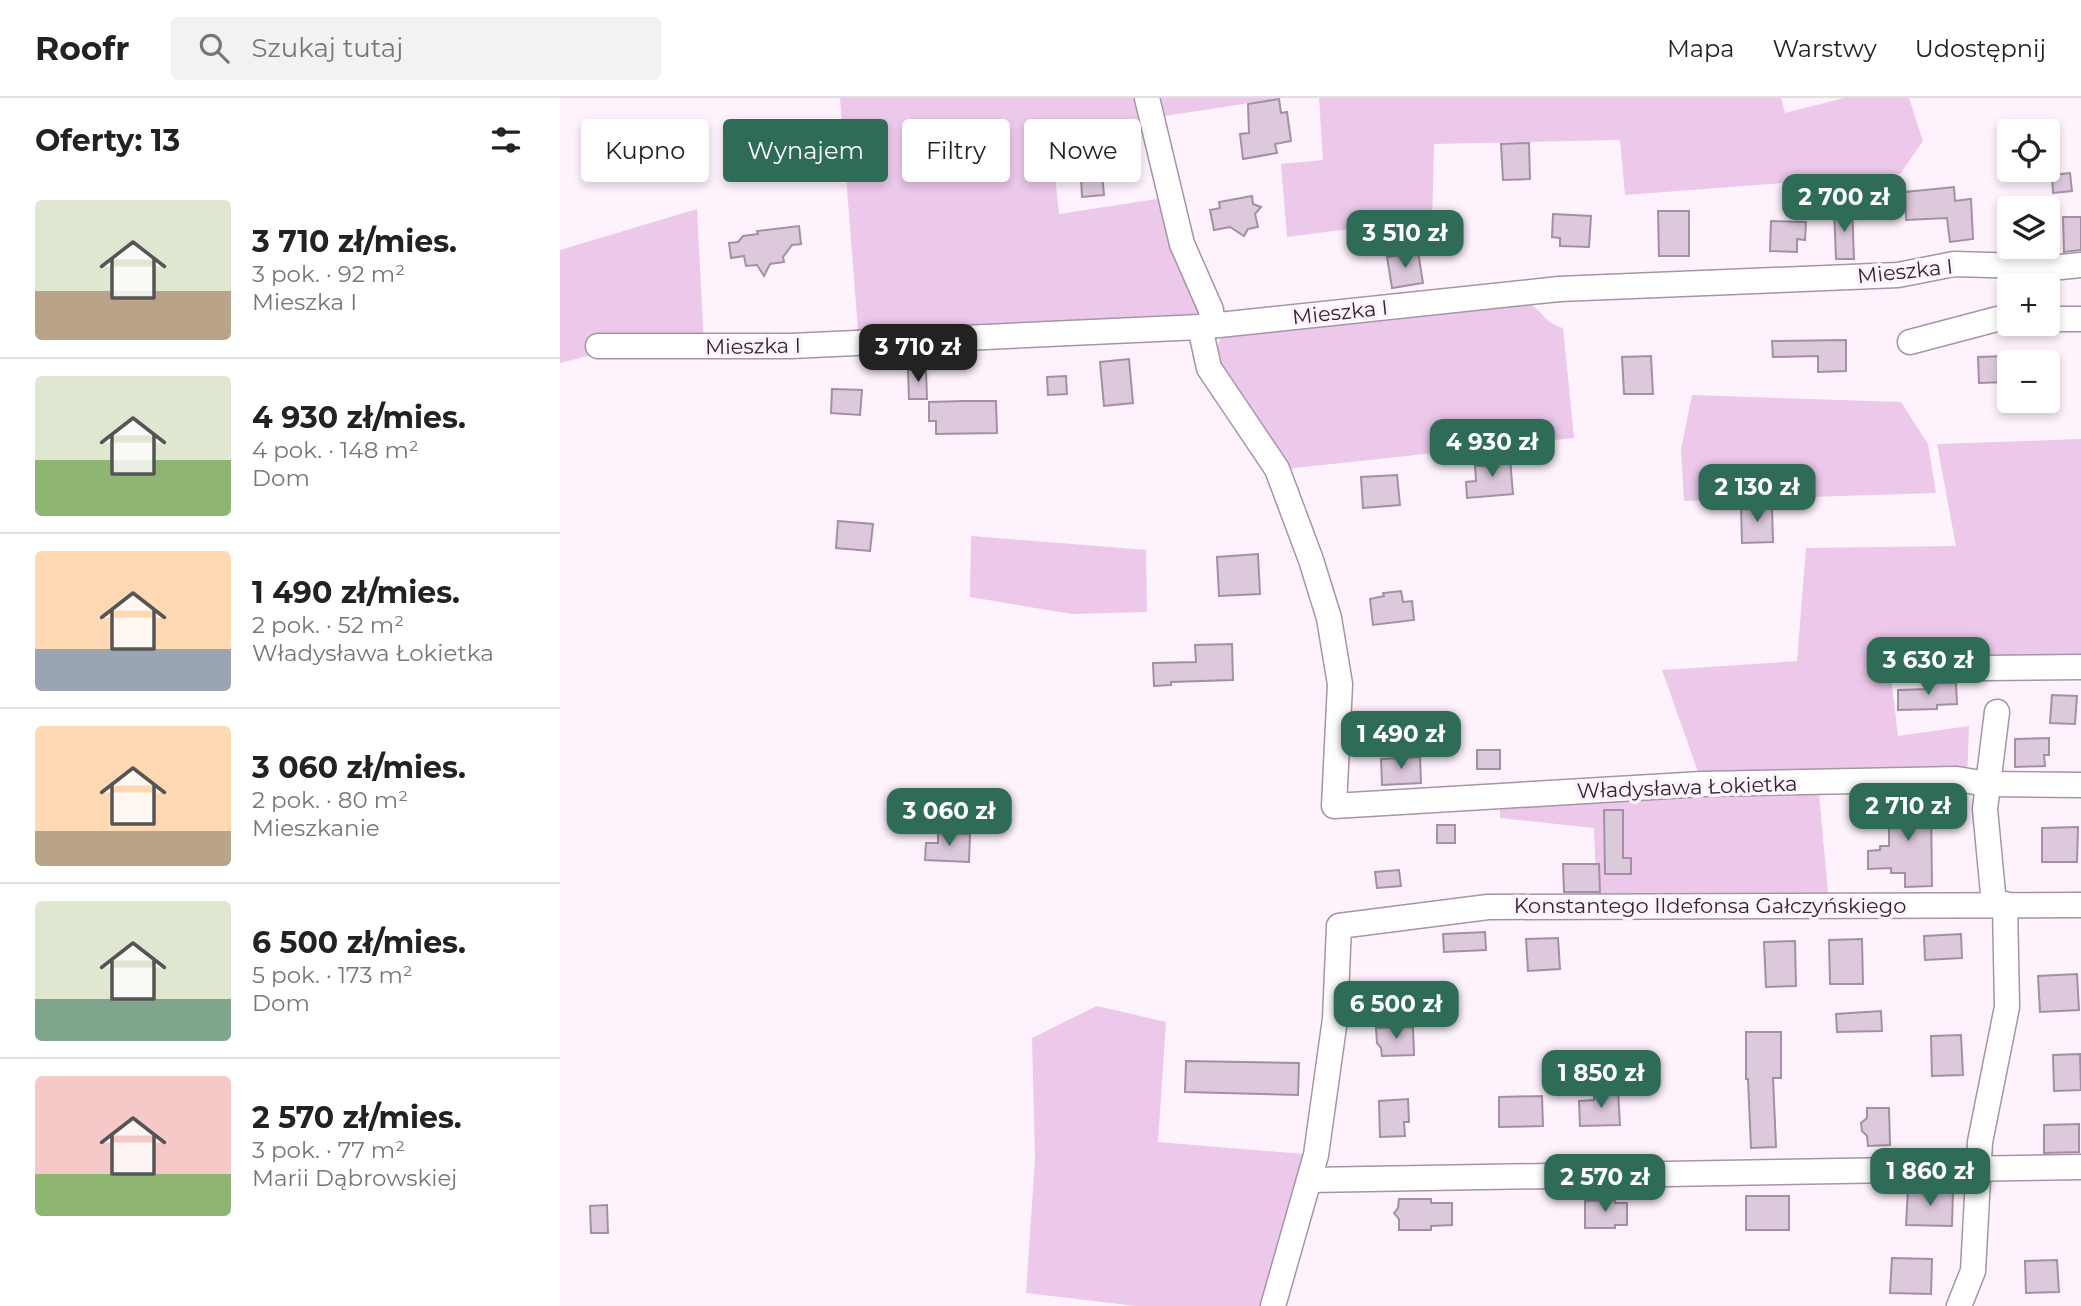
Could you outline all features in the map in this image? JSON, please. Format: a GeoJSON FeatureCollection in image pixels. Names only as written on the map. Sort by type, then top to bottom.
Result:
{"type":"FeatureCollection","features":[{"type":"Feature","properties":{"kind":"street"},"geometry":{"type":"LineString","coordinates":[[1147,98],[1182,244],[1210,310],[1206,326]]}},
{"type":"Feature","properties":{"kind":"street","name":"Mieszka I"},"geometry":{"type":"LineString","coordinates":[[598,346],[791,346],[1206,326],[1559,289],[1898,275],[1954,264],[2061,267],[2081,265]]}},
{"type":"Feature","properties":{"kind":"street"},"geometry":{"type":"LineString","coordinates":[[1910,342],[1997,319]]}},
{"type":"Feature","properties":{"kind":"street"},"geometry":{"type":"LineString","coordinates":[[2060,319],[2081,319]]}},
{"type":"Feature","properties":{"kind":"street","name":"Władysława Łokietka"},"geometry":{"type":"LineString","coordinates":[[1206,326],[1209,368],[1277,469],[1329,618],[1340,684],[1335,806],[1702,784],[1957,779],[1987,783],[2081,785]]}},
{"type":"Feature","properties":{"kind":"street"},"geometry":{"type":"LineString","coordinates":[[1889,669],[2081,667]]}},
{"type":"Feature","properties":{"kind":"street"},"geometry":{"type":"LineString","coordinates":[[1959,1306],[1973,1271],[1980,1142],[2007,1007],[2000,904],[1984,809],[1997,712]]}},
{"type":"Feature","properties":{"kind":"street","name":"Konstantego Ildefonsa Gałczyńskiego"},"geometry":{"type":"LineString","coordinates":[[1309,1180],[1316,1155],[1335,1019],[1339,926],[1488,907],[2081,905]]}},
{"type":"Feature","properties":{"kind":"street"},"geometry":{"type":"LineString","coordinates":[[1273,1306],[1309,1180],[2081,1167]]}},
{"type":"Feature","properties":{"kind":"shaded area"},"geometry":{"type":"Polygon","coordinates":[[[840,98],[1281,98],[1141,119],[1024,119],[1024,182],[1056,182],[1059,214],[1170,197],[1211,310],[1200,327],[859,343],[847,182],[888,182],[888,119],[842,119],[840,98]]]}},
{"type":"Feature","properties":{"kind":"shaded area"},"geometry":{"type":"Polygon","coordinates":[[[1319,98],[1781,98],[1785,113],[1844,98],[1909,98],[1923,141],[1900,174],[1625,195],[1620,140],[1434,144],[1432,229],[1357,228],[1287,237],[1281,164],[1323,160],[1319,98]]]}},
{"type":"Feature","properties":{"kind":"shaded area"},"geometry":{"type":"Polygon","coordinates":[[[697,209],[704,346],[588,356],[560,363],[560,250],[697,209]]]}},
{"type":"Feature","properties":{"kind":"shaded area"},"geometry":{"type":"Polygon","coordinates":[[[1524,301],[1551,323],[1563,328],[1574,438],[1285,469],[1218,364],[1218,345],[1222,335],[1524,301]]]}},
{"type":"Feature","properties":{"kind":"shaded area"},"geometry":{"type":"Polygon","coordinates":[[[1692,395],[1901,402],[1928,444],[1936,493],[1684,501],[1681,450],[1692,395]]]}},
{"type":"Feature","properties":{"kind":"shaded area"},"geometry":{"type":"Polygon","coordinates":[[[2081,439],[2081,667],[1890,669],[1898,736],[1969,726],[1967,781],[1818,782],[1829,904],[1597,906],[1594,828],[1500,818],[1500,796],[1702,783],[1662,670],[1797,661],[1806,548],[1956,546],[1937,444],[2081,439]]]}},
{"type":"Feature","properties":{"kind":"shaded area"},"geometry":{"type":"Polygon","coordinates":[[[971,536],[1146,550],[1147,612],[1072,614],[970,597],[971,536]]]}},
{"type":"Feature","properties":{"kind":"shaded area"},"geometry":{"type":"Polygon","coordinates":[[[1097,1006],[1166,1022],[1158,1142],[1316,1155],[1273,1306],[1136,1306],[1026,1293],[1035,1159],[1032,1038],[1097,1006]]]}},
{"type":"Feature","properties":{"kind":"building"},"geometry":{"type":"Polygon","coordinates":[[[1279,99],[1281,113],[1287,112],[1291,141],[1275,144],[1277,153],[1243,159],[1240,134],[1249,133],[1248,104],[1279,99]]]}},
{"type":"Feature","properties":{"kind":"building"},"geometry":{"type":"Polygon","coordinates":[[[1529,143],[1530,179],[1503,180],[1501,144],[1529,143]]]}},
{"type":"Feature","properties":{"kind":"building"},"geometry":{"type":"Polygon","coordinates":[[[2070,173],[2072,191],[2053,193],[2052,182],[2060,182],[2060,174],[2070,173]]]}},
{"type":"Feature","properties":{"kind":"building"},"geometry":{"type":"Polygon","coordinates":[[[1081,182],[1103,182],[1104,195],[1082,197],[1081,182]]]}},
{"type":"Feature","properties":{"kind":"building"},"geometry":{"type":"Polygon","coordinates":[[[1954,187],[1955,201],[1971,199],[1973,239],[1950,242],[1947,218],[1906,220],[1905,192],[1954,187]]]}},
{"type":"Feature","properties":{"kind":"building"},"geometry":{"type":"Polygon","coordinates":[[[1252,196],[1253,204],[1261,207],[1255,214],[1258,227],[1248,229],[1244,236],[1230,227],[1214,230],[1210,210],[1220,208],[1219,202],[1252,196]]]}},
{"type":"Feature","properties":{"kind":"building"},"geometry":{"type":"Polygon","coordinates":[[[1834,208],[1852,208],[1854,259],[1836,259],[1834,208]]]}},
{"type":"Feature","properties":{"kind":"building"},"geometry":{"type":"Polygon","coordinates":[[[1658,211],[1689,211],[1689,256],[1659,256],[1658,211]]]}},
{"type":"Feature","properties":{"kind":"building"},"geometry":{"type":"Polygon","coordinates":[[[1553,214],[1591,216],[1589,247],[1560,246],[1560,238],[1552,237],[1553,214]]]}},
{"type":"Feature","properties":{"kind":"building"},"geometry":{"type":"Polygon","coordinates":[[[2063,217],[2081,217],[2081,250],[2064,252],[2063,217]]]}},
{"type":"Feature","properties":{"kind":"building"},"geometry":{"type":"Polygon","coordinates":[[[1771,221],[1806,222],[1805,240],[1797,239],[1797,252],[1770,251],[1771,221]]]}},
{"type":"Feature","properties":{"kind":"building"},"geometry":{"type":"Polygon","coordinates":[[[799,226],[801,244],[792,245],[783,257],[784,262],[770,264],[764,276],[757,265],[746,266],[744,256],[731,258],[729,243],[738,242],[743,236],[758,234],[757,231],[799,226]]]}},
{"type":"Feature","properties":{"kind":"building"},"geometry":{"type":"Polygon","coordinates":[[[1418,252],[1423,283],[1392,288],[1387,257],[1418,252]]]}},
{"type":"Feature","properties":{"kind":"building"},"geometry":{"type":"Polygon","coordinates":[[[1846,340],[1846,371],[1818,372],[1818,356],[1773,357],[1772,341],[1846,340]]]}},
{"type":"Feature","properties":{"kind":"building"},"geometry":{"type":"Polygon","coordinates":[[[1651,356],[1653,394],[1624,394],[1622,357],[1651,356]]]}},
{"type":"Feature","properties":{"kind":"building"},"geometry":{"type":"Polygon","coordinates":[[[1997,356],[1997,382],[1979,383],[1978,357],[1997,356]]]}},
{"type":"Feature","properties":{"kind":"building"},"geometry":{"type":"Polygon","coordinates":[[[1129,359],[1133,403],[1104,406],[1100,362],[1129,359]]]}},
{"type":"Feature","properties":{"kind":"building"},"geometry":{"type":"Polygon","coordinates":[[[908,370],[926,370],[927,399],[909,399],[908,370]]]}},
{"type":"Feature","properties":{"kind":"building"},"geometry":{"type":"Polygon","coordinates":[[[1066,376],[1067,394],[1048,395],[1047,377],[1066,376]]]}},
{"type":"Feature","properties":{"kind":"building"},"geometry":{"type":"Polygon","coordinates":[[[832,389],[862,390],[860,415],[831,413],[832,389]]]}},
{"type":"Feature","properties":{"kind":"building"},"geometry":{"type":"Polygon","coordinates":[[[996,401],[997,433],[936,434],[936,421],[929,421],[929,402],[996,401]]]}},
{"type":"Feature","properties":{"kind":"building"},"geometry":{"type":"Polygon","coordinates":[[[1510,458],[1513,494],[1467,498],[1466,482],[1476,481],[1475,466],[1485,466],[1484,460],[1510,458]]]}},
{"type":"Feature","properties":{"kind":"building"},"geometry":{"type":"Polygon","coordinates":[[[1397,475],[1400,505],[1363,508],[1361,477],[1397,475]]]}},
{"type":"Feature","properties":{"kind":"building"},"geometry":{"type":"Polygon","coordinates":[[[1772,505],[1773,542],[1742,543],[1741,506],[1772,505]]]}},
{"type":"Feature","properties":{"kind":"building"},"geometry":{"type":"Polygon","coordinates":[[[838,521],[873,524],[870,551],[836,548],[838,521]]]}},
{"type":"Feature","properties":{"kind":"building"},"geometry":{"type":"Polygon","coordinates":[[[1258,554],[1260,594],[1219,596],[1217,557],[1258,554]]]}},
{"type":"Feature","properties":{"kind":"building"},"geometry":{"type":"Polygon","coordinates":[[[1401,591],[1403,602],[1412,601],[1414,620],[1373,625],[1370,599],[1384,596],[1383,593],[1401,591]]]}},
{"type":"Feature","properties":{"kind":"building"},"geometry":{"type":"Polygon","coordinates":[[[1232,644],[1233,680],[1171,682],[1171,685],[1154,686],[1153,663],[1196,662],[1195,645],[1232,644]]]}},
{"type":"Feature","properties":{"kind":"building"},"geometry":{"type":"Polygon","coordinates":[[[1929,683],[1956,683],[1957,704],[1937,705],[1937,709],[1898,710],[1898,690],[1929,689],[1929,683]]]}},
{"type":"Feature","properties":{"kind":"building"},"geometry":{"type":"Polygon","coordinates":[[[2052,695],[2077,696],[2075,724],[2050,723],[2052,695]]]}},
{"type":"Feature","properties":{"kind":"building"},"geometry":{"type":"Polygon","coordinates":[[[2049,738],[2049,755],[2044,755],[2045,766],[2015,767],[2015,739],[2049,738]]]}},
{"type":"Feature","properties":{"kind":"building"},"geometry":{"type":"Polygon","coordinates":[[[1477,750],[1500,750],[1500,769],[1477,769],[1477,750]]]}},
{"type":"Feature","properties":{"kind":"building"},"geometry":{"type":"Polygon","coordinates":[[[1420,757],[1421,783],[1382,785],[1381,759],[1420,757]]]}},
{"type":"Feature","properties":{"kind":"building"},"geometry":{"type":"Polygon","coordinates":[[[1889,801],[1931,801],[1932,886],[1905,887],[1905,873],[1891,873],[1891,868],[1868,869],[1868,851],[1889,846],[1889,801]]]}},
{"type":"Feature","properties":{"kind":"building"},"geometry":{"type":"Polygon","coordinates":[[[1604,810],[1623,810],[1623,858],[1631,858],[1631,874],[1605,874],[1604,810]]]}},
{"type":"Feature","properties":{"kind":"building"},"geometry":{"type":"Polygon","coordinates":[[[1437,825],[1455,825],[1455,843],[1437,843],[1437,825]]]}},
{"type":"Feature","properties":{"kind":"building"},"geometry":{"type":"Polygon","coordinates":[[[2078,827],[2077,862],[2042,862],[2042,828],[2078,827]]]}},
{"type":"Feature","properties":{"kind":"building"},"geometry":{"type":"Polygon","coordinates":[[[938,833],[970,834],[969,862],[925,860],[926,843],[938,843],[938,833]]]}},
{"type":"Feature","properties":{"kind":"building"},"geometry":{"type":"Polygon","coordinates":[[[1563,864],[1599,864],[1600,892],[1564,892],[1563,864]]]}},
{"type":"Feature","properties":{"kind":"building"},"geometry":{"type":"Polygon","coordinates":[[[1399,870],[1401,886],[1377,888],[1375,872],[1399,870]]]}},
{"type":"Feature","properties":{"kind":"building"},"geometry":{"type":"Polygon","coordinates":[[[1485,932],[1486,950],[1444,952],[1443,934],[1485,932]]]}},
{"type":"Feature","properties":{"kind":"building"},"geometry":{"type":"Polygon","coordinates":[[[1961,934],[1962,958],[1925,960],[1924,936],[1961,934]]]}},
{"type":"Feature","properties":{"kind":"building"},"geometry":{"type":"Polygon","coordinates":[[[1558,938],[1560,969],[1528,971],[1526,939],[1558,938]]]}},
{"type":"Feature","properties":{"kind":"building"},"geometry":{"type":"Polygon","coordinates":[[[1862,939],[1863,984],[1830,984],[1829,940],[1862,939]]]}},
{"type":"Feature","properties":{"kind":"building"},"geometry":{"type":"Polygon","coordinates":[[[1795,941],[1796,986],[1766,987],[1764,942],[1795,941]]]}},
{"type":"Feature","properties":{"kind":"building"},"geometry":{"type":"Polygon","coordinates":[[[2077,974],[2079,1010],[2040,1012],[2038,976],[2077,974]]]}},
{"type":"Feature","properties":{"kind":"building"},"geometry":{"type":"Polygon","coordinates":[[[1881,1011],[1882,1031],[1837,1032],[1836,1014],[1881,1011]]]}},
{"type":"Feature","properties":{"kind":"building"},"geometry":{"type":"Polygon","coordinates":[[[1413,1027],[1414,1055],[1382,1056],[1377,1043],[1376,1028],[1413,1027]]]}},
{"type":"Feature","properties":{"kind":"building"},"geometry":{"type":"Polygon","coordinates":[[[1746,1032],[1781,1032],[1781,1078],[1773,1078],[1776,1147],[1751,1148],[1746,1032]]]}},
{"type":"Feature","properties":{"kind":"building"},"geometry":{"type":"Polygon","coordinates":[[[1961,1035],[1963,1075],[1932,1076],[1931,1036],[1961,1035]]]}},
{"type":"Feature","properties":{"kind":"building"},"geometry":{"type":"Polygon","coordinates":[[[2080,1054],[2081,1090],[2054,1091],[2053,1055],[2080,1054]]]}},
{"type":"Feature","properties":{"kind":"building"},"geometry":{"type":"Polygon","coordinates":[[[1186,1061],[1299,1063],[1298,1095],[1185,1092],[1186,1061]]]}},
{"type":"Feature","properties":{"kind":"building"},"geometry":{"type":"Polygon","coordinates":[[[1618,1090],[1620,1125],[1580,1126],[1579,1101],[1594,1100],[1594,1091],[1618,1090]]]}},
{"type":"Feature","properties":{"kind":"building"},"geometry":{"type":"Polygon","coordinates":[[[1542,1096],[1543,1126],[1499,1127],[1499,1097],[1542,1096]]]}},
{"type":"Feature","properties":{"kind":"building"},"geometry":{"type":"Polygon","coordinates":[[[1408,1099],[1409,1122],[1404,1122],[1405,1136],[1380,1137],[1379,1101],[1408,1099]]]}},
{"type":"Feature","properties":{"kind":"building"},"geometry":{"type":"Polygon","coordinates":[[[1867,1108],[1889,1108],[1890,1145],[1868,1146],[1861,1123],[1867,1118],[1867,1108]]]}},
{"type":"Feature","properties":{"kind":"building"},"geometry":{"type":"Polygon","coordinates":[[[2079,1124],[2079,1152],[2044,1153],[2044,1125],[2079,1124]]]}},
{"type":"Feature","properties":{"kind":"building"},"geometry":{"type":"Polygon","coordinates":[[[1908,1189],[1953,1190],[1952,1226],[1906,1225],[1908,1189]]]}},
{"type":"Feature","properties":{"kind":"building"},"geometry":{"type":"Polygon","coordinates":[[[1746,1196],[1789,1196],[1789,1230],[1746,1230],[1746,1196]]]}},
{"type":"Feature","properties":{"kind":"building"},"geometry":{"type":"Polygon","coordinates":[[[1399,1199],[1431,1199],[1431,1203],[1452,1203],[1452,1225],[1431,1226],[1431,1230],[1399,1230],[1399,1219],[1394,1213],[1399,1199]]]}},
{"type":"Feature","properties":{"kind":"building"},"geometry":{"type":"Polygon","coordinates":[[[1615,1200],[1615,1203],[1627,1203],[1627,1225],[1615,1225],[1615,1228],[1585,1228],[1585,1201],[1615,1200]]]}},
{"type":"Feature","properties":{"kind":"building"},"geometry":{"type":"Polygon","coordinates":[[[607,1205],[608,1233],[591,1233],[590,1206],[607,1205]]]}},
{"type":"Feature","properties":{"kind":"building"},"geometry":{"type":"Polygon","coordinates":[[[1892,1258],[1932,1259],[1931,1294],[1890,1293],[1892,1258]]]}},
{"type":"Feature","properties":{"kind":"building"},"geometry":{"type":"Polygon","coordinates":[[[2057,1260],[2059,1292],[2026,1293],[2025,1261],[2057,1260]]]}}]}
